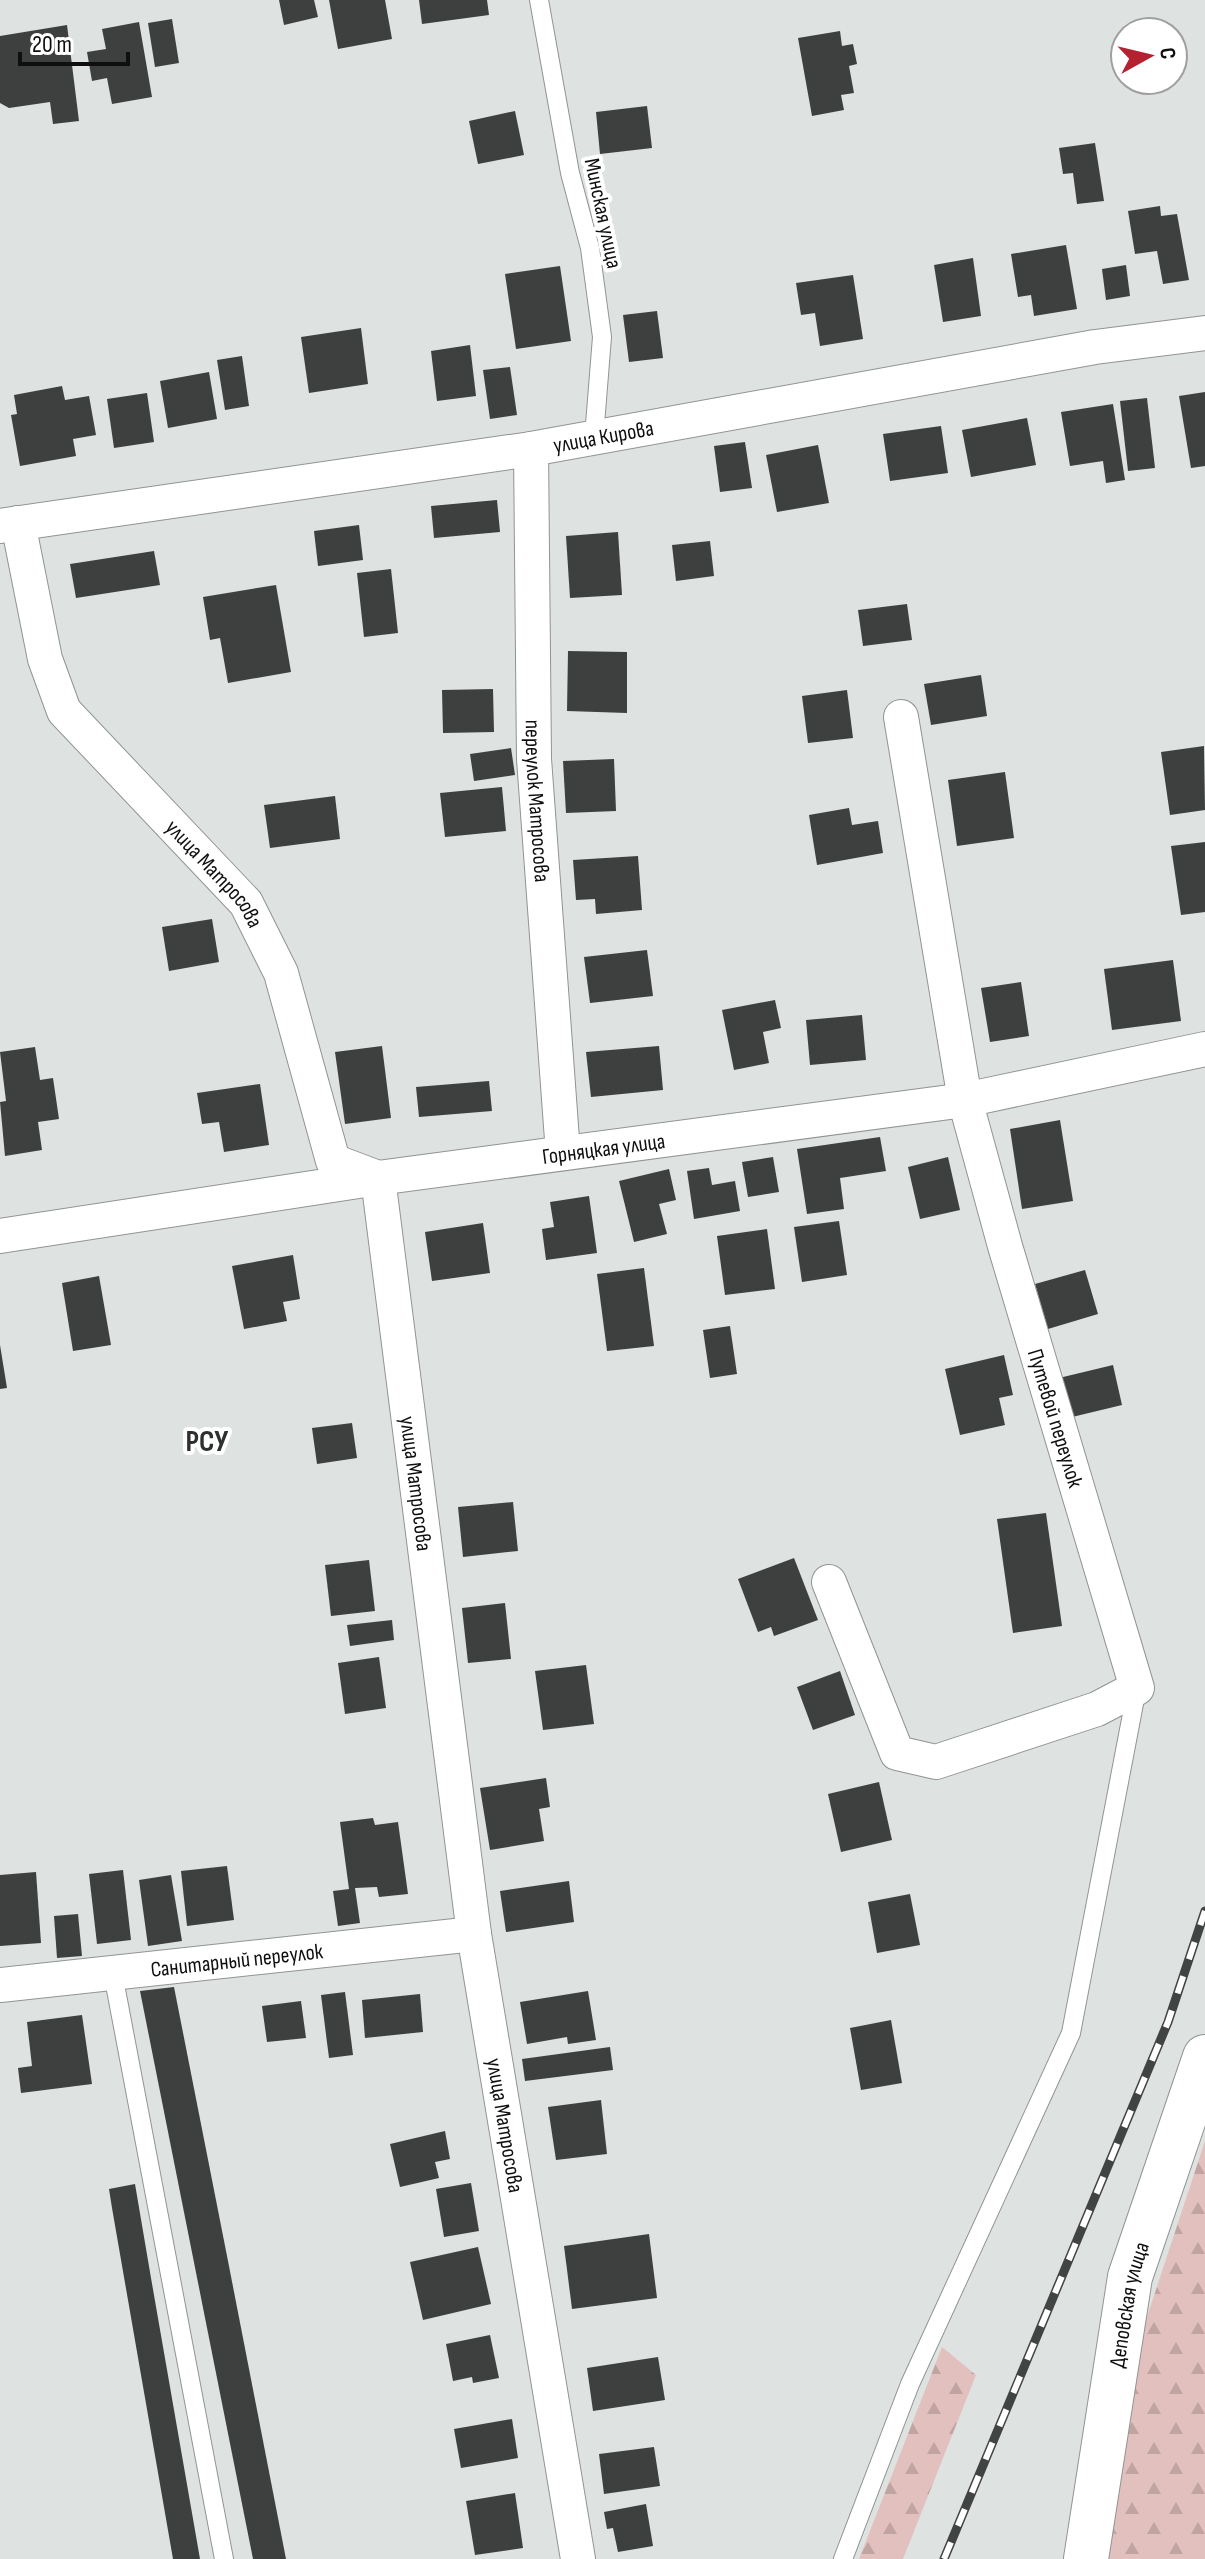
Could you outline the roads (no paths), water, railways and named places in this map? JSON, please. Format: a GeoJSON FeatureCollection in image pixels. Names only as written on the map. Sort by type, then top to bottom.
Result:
{"type":"FeatureCollection","features":[{"type":"Feature","properties":{"kind":"street","name":"улица Кирова"},"geometry":{"type":"LineString","coordinates":[[9,524],[531,449],[1095,347],[1205,333]]}},
{"type":"Feature","properties":{"kind":"street","name":"переулок Матросова"},"geometry":{"type":"LineString","coordinates":[[531,449],[534,759],[563,1153]]}},
{"type":"Feature","properties":{"kind":"street","name":"улица Матросова"},"geometry":{"type":"LineString","coordinates":[[9,524],[45,659],[64,711],[246,903],[281,973],[333,1161],[378,1178],[474,1934],[578,2559]]}},
{"type":"Feature","properties":{"kind":"street","name":"Путевой переулок"},"geometry":{"type":"LineString","coordinates":[[901,717],[965,1100],[1009,1261],[1137,1688]]}},
{"type":"Feature","properties":{"kind":"street","name":"Горняцкая улица"},"geometry":{"type":"LineString","coordinates":[[0,1236],[378,1178],[965,1100],[1205,1049]]}},
{"type":"Feature","properties":{"kind":"street"},"geometry":{"type":"LineString","coordinates":[[829,1582],[897,1753],[936,1762],[1097,1709],[1137,1688]]}},
{"type":"Feature","properties":{"kind":"street","name":"Санитарный переулок"},"geometry":{"type":"LineString","coordinates":[[0,1985],[474,1934]]}},
{"type":"Feature","properties":{"kind":"street","name":"Деповская улица"},"geometry":{"type":"LineString","coordinates":[[1086,2559],[1130,2277],[1205,2057]]}},
{"type":"Feature","properties":{"kind":"lane","name":"Минская улица"},"geometry":{"type":"LineString","coordinates":[[539,0],[570,173],[590,248],[602,337],[594,437]]}},
{"type":"Feature","properties":{"kind":"lane"},"geometry":{"type":"LineString","coordinates":[[843,2559],[910,2384],[1071,2033],[1137,1688]]}},
{"type":"Feature","properties":{"kind":"lane"},"geometry":{"type":"LineString","coordinates":[[113,1974],[224,2559]]}},
{"type":"Feature","properties":{"kind":"railway"},"geometry":{"type":"LineString","coordinates":[[944,2559],[1168,2022],[1205,1911]]}},
{"type":"Feature","properties":{"kind":"district","name":"РСУ"},"geometry":{"type":"Point","coordinates":[207,1441]}}]}
